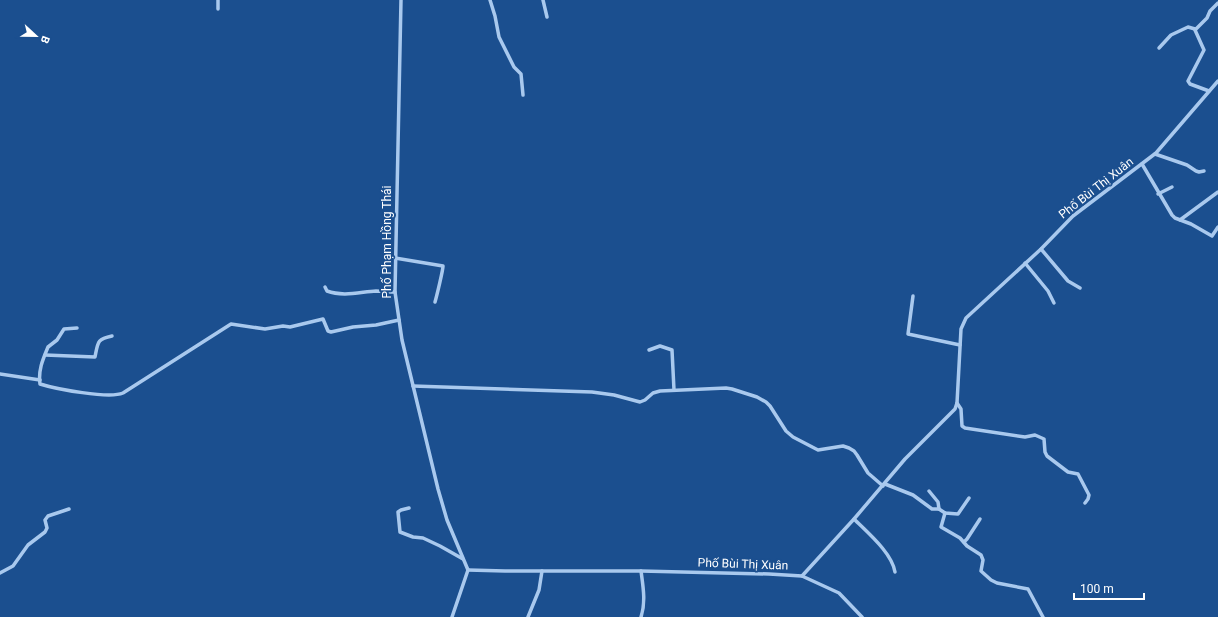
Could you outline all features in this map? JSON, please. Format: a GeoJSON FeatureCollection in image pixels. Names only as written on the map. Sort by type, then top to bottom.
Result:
{"type":"FeatureCollection","features":[{"type":"Feature","properties":{"kind":"street"},"geometry":{"type":"LineString","coordinates":[[218,0],[218,9]]}},
{"type":"Feature","properties":{"kind":"street","name":"Phố Phạm Hồng Thái"},"geometry":{"type":"LineString","coordinates":[[401,0],[396,258],[396,292],[399,320],[402,340],[441,500],[447,520],[468,570]]}},
{"type":"Feature","properties":{"kind":"street"},"geometry":{"type":"LineString","coordinates":[[490,0],[499,37],[512,63],[521,74],[523,95]]}},
{"type":"Feature","properties":{"kind":"street"},"geometry":{"type":"LineString","coordinates":[[543,0],[547,18]]}},
{"type":"Feature","properties":{"kind":"street"},"geometry":{"type":"LineString","coordinates":[[1196,29],[1207,18],[1210,11],[1218,3]]}},
{"type":"Feature","properties":{"kind":"street"},"geometry":{"type":"LineString","coordinates":[[1159,48],[1171,35],[1188,27],[1196,29]]}},
{"type":"Feature","properties":{"kind":"street"},"geometry":{"type":"LineString","coordinates":[[1196,29],[1195,31],[1204,50],[1188,82],[1209,91]]}},
{"type":"Feature","properties":{"kind":"street","name":"Phố Bùi Thị Xuân"},"geometry":{"type":"LineString","coordinates":[[468,570],[641,571],[802,576],[905,460],[953,412],[957,403],[961,329],[966,318],[1041,249],[1073,216],[1155,154],[1218,81]]}},
{"type":"Feature","properties":{"kind":"street"},"geometry":{"type":"LineString","coordinates":[[1155,154],[1187,165],[1196,171],[1204,171]]}},
{"type":"Feature","properties":{"kind":"street"},"geometry":{"type":"LineString","coordinates":[[1142,164],[1168,211],[1175,218],[1191,224],[1212,236],[1218,227]]}},
{"type":"Feature","properties":{"kind":"street"},"geometry":{"type":"LineString","coordinates":[[1158,194],[1172,187]]}},
{"type":"Feature","properties":{"kind":"street"},"geometry":{"type":"LineString","coordinates":[[1180,220],[1218,192]]}},
{"type":"Feature","properties":{"kind":"street"},"geometry":{"type":"LineString","coordinates":[[1041,249],[1068,280],[1080,288]]}},
{"type":"Feature","properties":{"kind":"street"},"geometry":{"type":"LineString","coordinates":[[396,258],[443,267],[435,302]]}},
{"type":"Feature","properties":{"kind":"street"},"geometry":{"type":"LineString","coordinates":[[1025,263],[1048,291],[1054,303]]}},
{"type":"Feature","properties":{"kind":"street"},"geometry":{"type":"LineString","coordinates":[[325,287],[327,291],[335,293],[355,294],[374,291],[396,292]]}},
{"type":"Feature","properties":{"kind":"street"},"geometry":{"type":"LineString","coordinates":[[914,296],[908,334],[960,347]]}},
{"type":"Feature","properties":{"kind":"street"},"geometry":{"type":"LineString","coordinates":[[78,328],[64,329],[57,340],[48,347],[46,355],[40,366],[41,385],[97,395],[119,394],[231,324],[265,329],[283,326],[290,328],[324,319],[328,331],[332,332],[353,327],[376,326],[399,320]]}},
{"type":"Feature","properties":{"kind":"street"},"geometry":{"type":"LineString","coordinates":[[46,355],[95,357],[100,340],[102,338],[112,336]]}},
{"type":"Feature","properties":{"kind":"street"},"geometry":{"type":"LineString","coordinates":[[649,350],[660,346],[672,350],[674,390]]}},
{"type":"Feature","properties":{"kind":"street"},"geometry":{"type":"LineString","coordinates":[[0,374],[40,380]]}},
{"type":"Feature","properties":{"kind":"street"},"geometry":{"type":"LineString","coordinates":[[413,386],[592,392],[609,394],[640,402],[656,392],[726,388],[757,397],[766,402],[786,430],[793,437],[818,450],[843,446],[849,448],[854,451],[868,473],[884,485],[913,495],[930,508],[939,509],[945,513],[958,514],[970,498]]}},
{"type":"Feature","properties":{"kind":"street"},"geometry":{"type":"LineString","coordinates":[[957,403],[961,409],[962,426],[965,428],[1025,437],[1035,435],[1044,439],[1045,452],[1047,456],[1068,472],[1078,474],[1089,495],[1085,502]]}},
{"type":"Feature","properties":{"kind":"street"},"geometry":{"type":"LineString","coordinates":[[929,491],[938,502],[939,509]]}},
{"type":"Feature","properties":{"kind":"street"},"geometry":{"type":"LineString","coordinates":[[0,573],[13,566],[28,545],[45,532],[47,528],[45,520],[48,516],[69,508]]}},
{"type":"Feature","properties":{"kind":"street"},"geometry":{"type":"LineString","coordinates":[[409,508],[398,512],[400,532],[413,537],[424,538],[464,560]]}},
{"type":"Feature","properties":{"kind":"street"},"geometry":{"type":"LineString","coordinates":[[945,513],[941,527],[960,538],[967,546],[983,557],[981,571],[997,583],[1028,588],[1043,617]]}},
{"type":"Feature","properties":{"kind":"street"},"geometry":{"type":"LineString","coordinates":[[854,519],[883,549],[891,561],[895,572]]}},
{"type":"Feature","properties":{"kind":"street"},"geometry":{"type":"LineString","coordinates":[[964,542],[980,519]]}},
{"type":"Feature","properties":{"kind":"street"},"geometry":{"type":"LineString","coordinates":[[452,617],[468,570]]}},
{"type":"Feature","properties":{"kind":"street"},"geometry":{"type":"LineString","coordinates":[[528,617],[539,590],[542,570]]}},
{"type":"Feature","properties":{"kind":"street"},"geometry":{"type":"LineString","coordinates":[[641,571],[644,594],[641,617]]}},
{"type":"Feature","properties":{"kind":"street"},"geometry":{"type":"LineString","coordinates":[[802,576],[840,593],[862,617]]}}]}
